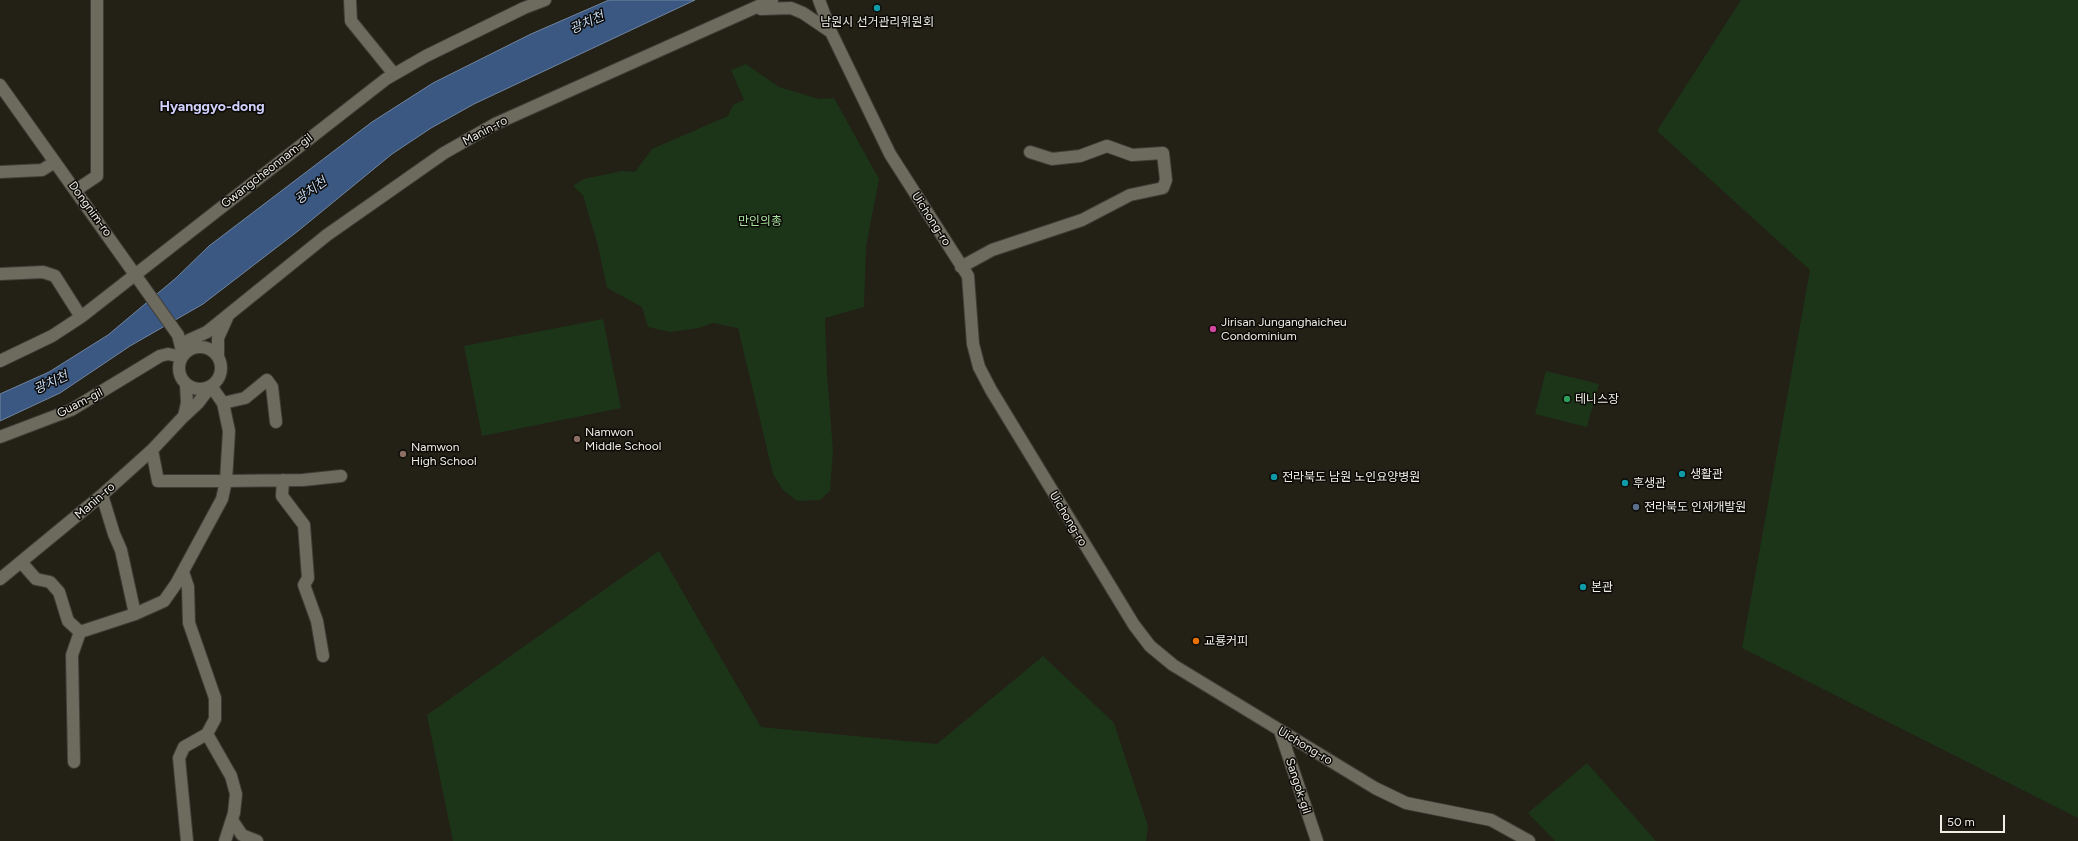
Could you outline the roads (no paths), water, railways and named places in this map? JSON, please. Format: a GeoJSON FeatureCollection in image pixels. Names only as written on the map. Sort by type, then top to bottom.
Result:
{"type":"FeatureCollection","features":[{"type":"Feature","properties":{"kind":"street"},"geometry":{"type":"LineString","coordinates":[[76,190],[97,176],[97,0]]}},
{"type":"Feature","properties":{"kind":"street"},"geometry":{"type":"LineString","coordinates":[[350,0],[351,21],[394,74]]}},
{"type":"Feature","properties":{"kind":"street","name":"Gwangcheonnam-gil"},"geometry":{"type":"LineString","coordinates":[[0,360],[52,336],[81,318],[137,277],[394,74],[433,52],[524,8],[545,0]]}},
{"type":"Feature","properties":{"kind":"street","name":"Manin-ro"},"geometry":{"type":"LineString","coordinates":[[190,343],[229,315],[327,235],[444,153],[495,124],[753,10],[772,0]]}},
{"type":"Feature","properties":{"kind":"street","name":"Uichong-ro"},"geometry":{"type":"LineString","coordinates":[[819,0],[831,32],[890,154],[968,276],[973,344],[981,370],[1000,407],[1134,625],[1150,646],[1174,665],[1375,788],[1406,803],[1491,820],[1529,841]]}},
{"type":"Feature","properties":{"kind":"street"},"geometry":{"type":"LineString","coordinates":[[753,10],[777,7],[791,8],[803,13],[831,32]]}},
{"type":"Feature","properties":{"kind":"street","name":"Dongnim-ro"},"geometry":{"type":"LineString","coordinates":[[0,85],[137,277],[190,343]]}},
{"type":"Feature","properties":{"kind":"street"},"geometry":{"type":"LineString","coordinates":[[962,267],[992,250],[1082,220],[1130,195],[1163,188],[1166,180],[1163,153],[1132,155],[1107,146],[1080,156],[1052,160],[1030,152]]}},
{"type":"Feature","properties":{"kind":"street"},"geometry":{"type":"LineString","coordinates":[[0,172],[42,170],[55,162]]}},
{"type":"Feature","properties":{"kind":"street"},"geometry":{"type":"LineString","coordinates":[[0,274],[43,272],[55,276],[81,318]]}},
{"type":"Feature","properties":{"kind":"street"},"geometry":{"type":"LineString","coordinates":[[218,357],[218,338],[229,315]]}},
{"type":"Feature","properties":{"kind":"street"},"geometry":{"type":"LineString","coordinates":[[190,343],[212,351],[218,357]]}},
{"type":"Feature","properties":{"kind":"street"},"geometry":{"type":"LineString","coordinates":[[80,632],[134,614],[164,601],[183,572],[222,499],[226,480],[230,430],[223,403],[210,386],[202,389],[194,389],[186,384],[179,373],[181,359],[190,343]]}},
{"type":"Feature","properties":{"kind":"street"},"geometry":{"type":"LineString","coordinates":[[181,359],[190,343]]}},
{"type":"Feature","properties":{"kind":"street","name":"Manin-ro"},"geometry":{"type":"LineString","coordinates":[[0,579],[102,495],[152,450],[198,403],[210,386],[218,380],[221,374],[221,368],[218,357]]}},
{"type":"Feature","properties":{"kind":"street","name":"Guam-gil"},"geometry":{"type":"LineString","coordinates":[[0,437],[71,410],[155,359],[181,359]]}},
{"type":"Feature","properties":{"kind":"street"},"geometry":{"type":"LineString","coordinates":[[223,403],[245,398],[267,380],[272,387],[276,422]]}},
{"type":"Feature","properties":{"kind":"street"},"geometry":{"type":"LineString","coordinates":[[184,416],[187,403],[186,384]]}},
{"type":"Feature","properties":{"kind":"street"},"geometry":{"type":"LineString","coordinates":[[152,450],[158,481],[282,480],[341,476]]}},
{"type":"Feature","properties":{"kind":"street"},"geometry":{"type":"LineString","coordinates":[[282,480],[282,496],[304,525],[308,578],[304,585],[317,621],[323,656]]}},
{"type":"Feature","properties":{"kind":"street"},"geometry":{"type":"LineString","coordinates":[[102,495],[114,534],[121,550],[134,614]]}},
{"type":"Feature","properties":{"kind":"street"},"geometry":{"type":"LineString","coordinates":[[21,562],[36,579],[50,582],[59,592],[68,621],[80,632]]}},
{"type":"Feature","properties":{"kind":"street"},"geometry":{"type":"LineString","coordinates":[[183,572],[188,587],[189,623],[215,698],[215,719],[207,734],[184,747],[180,758],[188,841]]}},
{"type":"Feature","properties":{"kind":"street"},"geometry":{"type":"LineString","coordinates":[[74,762],[72,655],[80,632]]}},
{"type":"Feature","properties":{"kind":"street","name":"Sangok-gil"},"geometry":{"type":"LineString","coordinates":[[1280,731],[1317,841]]}},
{"type":"Feature","properties":{"kind":"street"},"geometry":{"type":"LineString","coordinates":[[207,734],[231,776],[236,794],[232,820],[225,841]]}},
{"type":"Feature","properties":{"kind":"street"},"geometry":{"type":"LineString","coordinates":[[232,820],[242,834],[257,841]]}},
{"type":"Feature","properties":{"kind":"water","name":"광치천"},"geometry":{"type":"Polygon","coordinates":[[[609,0],[695,0],[474,104],[431,128],[392,154],[298,231],[203,304],[130,346],[60,393],[0,421],[0,394],[49,372],[108,335],[176,278],[209,246],[372,122],[433,83],[531,34],[609,0]]]}},
{"type":"Feature","properties":{"kind":"place","name":"남원시 선거관리위원회"},"geometry":{"type":"Point","coordinates":[877,8]}},
{"type":"Feature","properties":{"kind":"place","name":"Jirisan Junganghaicheu Condominium"},"geometry":{"type":"Point","coordinates":[1213,329]}},
{"type":"Feature","properties":{"kind":"place","name":"테니스장"},"geometry":{"type":"Point","coordinates":[1567,399]}},
{"type":"Feature","properties":{"kind":"place","name":"Namwon Middle School"},"geometry":{"type":"Point","coordinates":[577,439]}},
{"type":"Feature","properties":{"kind":"place","name":"Namwon High School"},"geometry":{"type":"Point","coordinates":[403,454]}},
{"type":"Feature","properties":{"kind":"place","name":"생활관"},"geometry":{"type":"Point","coordinates":[1682,474]}},
{"type":"Feature","properties":{"kind":"place","name":"전라북도 남원 노인요양병원"},"geometry":{"type":"Point","coordinates":[1274,477]}},
{"type":"Feature","properties":{"kind":"place","name":"후생관"},"geometry":{"type":"Point","coordinates":[1625,483]}},
{"type":"Feature","properties":{"kind":"place","name":"전라북도 인재개발원"},"geometry":{"type":"Point","coordinates":[1636,507]}},
{"type":"Feature","properties":{"kind":"place","name":"본관"},"geometry":{"type":"Point","coordinates":[1583,587]}},
{"type":"Feature","properties":{"kind":"place","name":"교룡커피"},"geometry":{"type":"Point","coordinates":[1196,641]}},
{"type":"Feature","properties":{"kind":"district","name":"Hyanggyo-dong"},"geometry":{"type":"Point","coordinates":[212,107]}},
{"type":"Feature","properties":{"kind":"park label","name":"만인의총"},"geometry":{"type":"Point","coordinates":[760,221]}}]}
